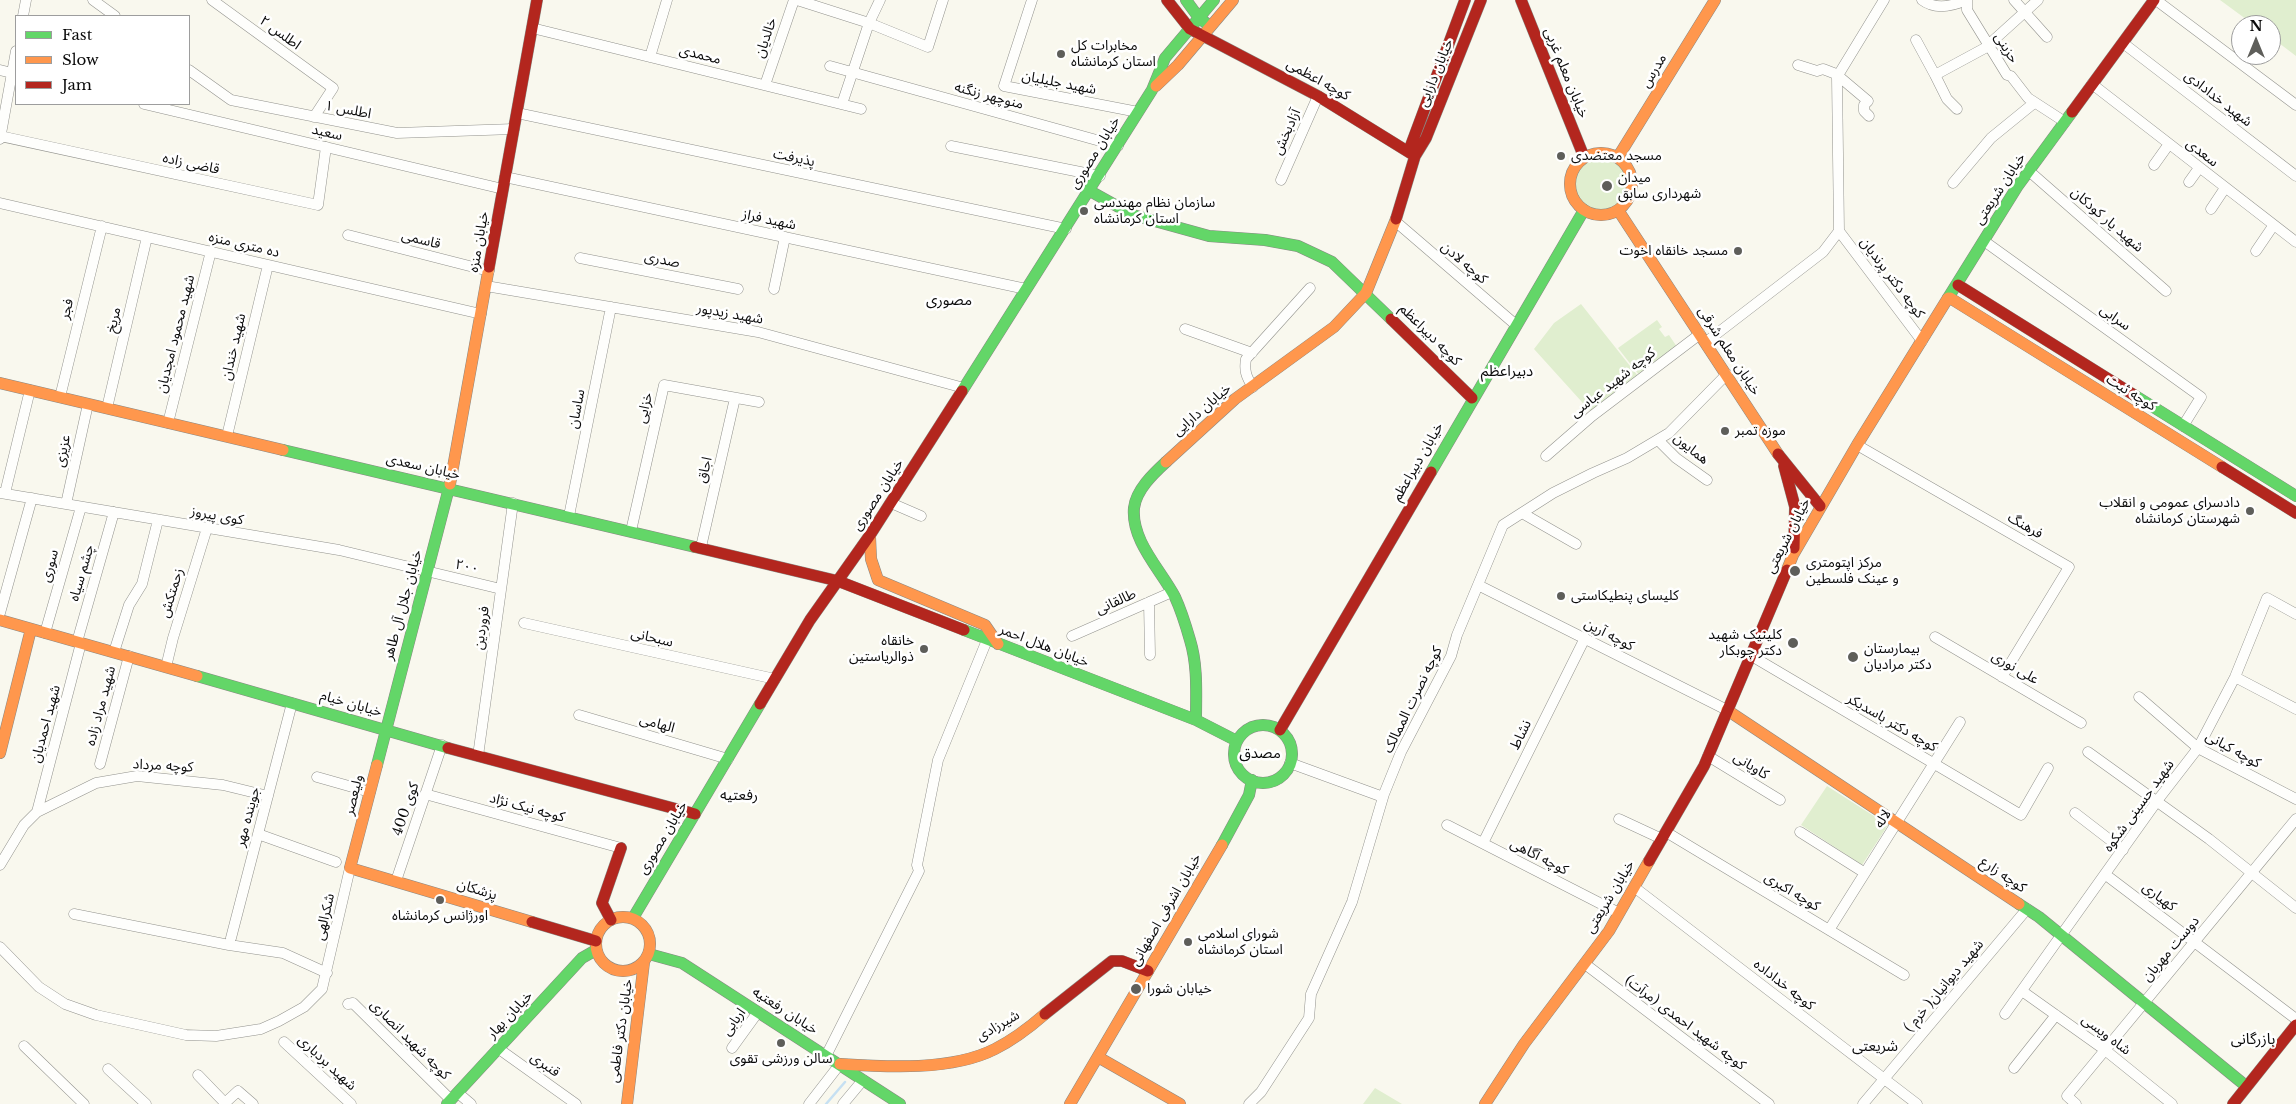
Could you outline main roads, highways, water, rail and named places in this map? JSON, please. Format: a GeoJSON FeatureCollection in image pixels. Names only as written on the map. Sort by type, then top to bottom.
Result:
{"type":"FeatureCollection","features":[{"type":"Feature","properties":{"kind":"main road","name":"خیابان منزه"},"geometry":{"type":"LineString","coordinates":[[450,488],[537,0]]}},
{"type":"Feature","properties":{"kind":"main road"},"geometry":{"type":"LineString","coordinates":[[1167,0],[1178,12],[1182,23],[1190,29]]}},
{"type":"Feature","properties":{"kind":"main road"},"geometry":{"type":"LineString","coordinates":[[1186,0],[1199,18],[1210,26]]}},
{"type":"Feature","properties":{"kind":"main road","name":"خیابان مصوری"},"geometry":{"type":"LineString","coordinates":[[633,918],[810,620],[891,503],[1100,176],[1152,90],[1165,58],[1214,0]]}},
{"type":"Feature","properties":{"kind":"main road","name":"خیابان مصوری"},"geometry":{"type":"LineString","coordinates":[[1152,90],[1178,64],[1233,0]]}},
{"type":"Feature","properties":{"kind":"main road","name":"خیابان دارایی"},"geometry":{"type":"LineString","coordinates":[[1415,156],[1412,144],[1465,0]]}},
{"type":"Feature","properties":{"kind":"main road","name":"خیابان دارایی"},"geometry":{"type":"LineString","coordinates":[[1196,720],[1196,671],[1183,617],[1172,592],[1142,543],[1134,521],[1134,507],[1138,494],[1156,471],[1235,399],[1334,327],[1366,293],[1395,222],[1415,156],[1426,138],[1481,0]]}},
{"type":"Feature","properties":{"kind":"main road","name":"خیابان معلم غربی"},"geometry":{"type":"LineString","coordinates":[[1521,0],[1584,157]]}},
{"type":"Feature","properties":{"kind":"main road","name":"مدرس"},"geometry":{"type":"LineString","coordinates":[[1618,157],[1714,0]]}},
{"type":"Feature","properties":{"kind":"main road","name":"خیابان شریعتی"},"geometry":{"type":"LineString","coordinates":[[1485,1104],[1524,1044],[1609,931],[1664,836],[1708,756],[1793,555],[1857,445],[2029,171],[2155,0]]}},
{"type":"Feature","properties":{"kind":"main road","name":"کوچه اعظمی"},"geometry":{"type":"LineString","coordinates":[[1190,29],[1318,96],[1415,156]]}},
{"type":"Feature","properties":{"kind":"main road"},"geometry":{"type":"LineString","coordinates":[[1601,152],[1618,157],[1628,169],[1633,184],[1631,194],[1626,203],[1618,210],[1601,215],[1584,210],[1572,197],[1570,180],[1572,171],[1584,157],[1601,152]]}},
{"type":"Feature","properties":{"kind":"main road","name":"کوچه دبیراعظم"},"geometry":{"type":"LineString","coordinates":[[1090,191],[1133,215],[1209,236],[1265,240],[1298,246],[1332,262],[1472,398]]}},
{"type":"Feature","properties":{"kind":"main road","name":"خیابان دبیراعظم"},"geometry":{"type":"LineString","coordinates":[[1280,730],[1472,398],[1584,210]]}},
{"type":"Feature","properties":{"kind":"main road","name":"خیابان معلم شرقی"},"geometry":{"type":"LineString","coordinates":[[1618,210],[1780,456],[1820,506]]}},
{"type":"Feature","properties":{"kind":"main road","name":"کوچه ثبت"},"geometry":{"type":"LineString","coordinates":[[1958,285],[2006,313],[2296,496]]}},
{"type":"Feature","properties":{"kind":"main road","name":"کوچه ثبت"},"geometry":{"type":"LineString","coordinates":[[1950,298],[2296,513]]}},
{"type":"Feature","properties":{"kind":"main road"},"geometry":{"type":"LineString","coordinates":[[1996,326],[1998,316],[2006,313]]}},
{"type":"Feature","properties":{"kind":"main road","name":"خیابان سعدی"},"geometry":{"type":"LineString","coordinates":[[0,384],[701,547],[838,581]]}},
{"type":"Feature","properties":{"kind":"main road"},"geometry":{"type":"LineString","coordinates":[[2128,409],[2135,396]]}},
{"type":"Feature","properties":{"kind":"main road"},"geometry":{"type":"LineString","coordinates":[[1780,456],[1789,479],[1795,505],[1796,534],[1793,555]]}},
{"type":"Feature","properties":{"kind":"main road","name":"خیابان جلال آل طاهر"},"geometry":{"type":"LineString","coordinates":[[386,729],[450,488]]}},
{"type":"Feature","properties":{"kind":"main road"},"geometry":{"type":"LineString","coordinates":[[870,535],[869,556],[878,580],[985,625],[992,633],[993,642]]}},
{"type":"Feature","properties":{"kind":"main road","name":"خیابان هلال احمر"},"geometry":{"type":"LineString","coordinates":[[838,581],[1196,720],[1237,741]]}},
{"type":"Feature","properties":{"kind":"main road","name":"خیابان خیام"},"geometry":{"type":"LineString","coordinates":[[0,620],[478,756],[695,814]]}},
{"type":"Feature","properties":{"kind":"main road"},"geometry":{"type":"LineString","coordinates":[[0,753],[31,629]]}},
{"type":"Feature","properties":{"kind":"main road","name":"کوچه زارع"},"geometry":{"type":"LineString","coordinates":[[1727,710],[2027,910],[2062,936],[2143,1004],[2246,1086]]}},
{"type":"Feature","properties":{"kind":"main road"},"geometry":{"type":"LineString","coordinates":[[1256,726],[1272,726],[1280,730],[1290,745],[1290,763],[1287,770],[1274,780],[1255,781],[1243,775],[1237,768],[1234,750],[1237,741],[1248,729],[1256,726]]}},
{"type":"Feature","properties":{"kind":"main road","name":"ولیعصر"},"geometry":{"type":"LineString","coordinates":[[350,868],[386,729]]}},
{"type":"Feature","properties":{"kind":"main road","name":"خیابان اشرفی اصفهانی"},"geometry":{"type":"LineString","coordinates":[[1076,1104],[1148,971],[1249,795],[1255,781]]}},
{"type":"Feature","properties":{"kind":"main road","name":"خیابان اشرفی اصفهانی"},"geometry":{"type":"LineString","coordinates":[[1070,1104],[1100,1058],[1222,855],[1255,781]]}},
{"type":"Feature","properties":{"kind":"main road"},"geometry":{"type":"LineString","coordinates":[[611,920],[602,903],[621,848]]}},
{"type":"Feature","properties":{"kind":"main road","name":"پزشکان"},"geometry":{"type":"LineString","coordinates":[[350,868],[596,945]]}},
{"type":"Feature","properties":{"kind":"main road"},"geometry":{"type":"LineString","coordinates":[[618,917],[633,918],[648,933],[650,940],[646,958],[636,968],[618,971],[605,965],[596,945],[602,926],[618,917]]}},
{"type":"Feature","properties":{"kind":"main road","name":"خیابان بهار"},"geometry":{"type":"LineString","coordinates":[[452,1099],[596,945]]}},
{"type":"Feature","properties":{"kind":"main road","name":"خیابان رفعتیه"},"geometry":{"type":"LineString","coordinates":[[646,958],[682,963],[900,1104]]}},
{"type":"Feature","properties":{"kind":"main road","name":"خیابان دکتر فاطمی"},"geometry":{"type":"LineString","coordinates":[[627,1104],[631,1061],[643,992],[646,958]]}},
{"type":"Feature","properties":{"kind":"main road","name":"شیرزادی"},"geometry":{"type":"LineString","coordinates":[[840,1064],[869,1066],[920,1064],[984,1054],[1035,1022],[1112,961],[1122,961],[1148,971]]}},
{"type":"Feature","properties":{"kind":"main road"},"geometry":{"type":"LineString","coordinates":[[2233,1104],[2296,1025]]}},
{"type":"Feature","properties":{"kind":"main road"},"geometry":{"type":"LineString","coordinates":[[1100,1058],[1180,1104]]}},
{"type":"Feature","properties":{"kind":"waterway"},"geometry":{"type":"LineString","coordinates":[[826,1104],[845,1082]]}},
{"type":"Feature","properties":{"kind":"place","name":"مخابرات کل استان کرمانشاه"},"geometry":{"type":"Point","coordinates":[1061,54]}},
{"type":"Feature","properties":{"kind":"place","name":"مسجد معتضدی"},"geometry":{"type":"Point","coordinates":[1561,156]}},
{"type":"Feature","properties":{"kind":"place","name":"میدان شهرداری سابق"},"geometry":{"type":"Point","coordinates":[1607,186]}},
{"type":"Feature","properties":{"kind":"place","name":"سازمان نظام مهندسی استان کرمانشاه"},"geometry":{"type":"Point","coordinates":[1084,211]}},
{"type":"Feature","properties":{"kind":"place","name":"مسجد خانقاه اخوت"},"geometry":{"type":"Point","coordinates":[1738,251]}},
{"type":"Feature","properties":{"kind":"place","name":"موزه تمبر"},"geometry":{"type":"Point","coordinates":[1725,431]}},
{"type":"Feature","properties":{"kind":"place","name":"دادسرای عمومی و انقلاب شهرستان کرمانشاه"},"geometry":{"type":"Point","coordinates":[2250,511]}},
{"type":"Feature","properties":{"kind":"place","name":"مرکز اپتومتری و عینک فلسطین"},"geometry":{"type":"Point","coordinates":[1795,571]}},
{"type":"Feature","properties":{"kind":"place","name":"کلیسای پنطیکاستی"},"geometry":{"type":"Point","coordinates":[1561,596]}},
{"type":"Feature","properties":{"kind":"place","name":"کلینیک شهید دکتر چوبکار"},"geometry":{"type":"Point","coordinates":[1793,643]}},
{"type":"Feature","properties":{"kind":"place","name":"خانقاه ذوالریاستین"},"geometry":{"type":"Point","coordinates":[924,649]}},
{"type":"Feature","properties":{"kind":"place","name":"بیمارستان دکتر مرادیان"},"geometry":{"type":"Point","coordinates":[1853,657]}},
{"type":"Feature","properties":{"kind":"place","name":"اورژانس کرمانشاه"},"geometry":{"type":"Point","coordinates":[440,900]}},
{"type":"Feature","properties":{"kind":"place","name":"شورای اسلامی استان کرمانشاه"},"geometry":{"type":"Point","coordinates":[1188,942]}},
{"type":"Feature","properties":{"kind":"place","name":"خیابان شورا"},"geometry":{"type":"Point","coordinates":[1136,989]}},
{"type":"Feature","properties":{"kind":"place","name":"سالن ورزشی تقوی"},"geometry":{"type":"Point","coordinates":[781,1043]}},
{"type":"Feature","properties":{"kind":"district","name":"مصوری"},"geometry":{"type":"Point","coordinates":[949,301]}},
{"type":"Feature","properties":{"kind":"district","name":"دبیراعظم"},"geometry":{"type":"Point","coordinates":[1507,372]}},
{"type":"Feature","properties":{"kind":"district","name":"مصدق"},"geometry":{"type":"Point","coordinates":[1260,754]}},
{"type":"Feature","properties":{"kind":"district","name":"رفعتیه"},"geometry":{"type":"Point","coordinates":[739,796]}},
{"type":"Feature","properties":{"kind":"district","name":"بازرگانی"},"geometry":{"type":"Point","coordinates":[2253,1040]}},
{"type":"Feature","properties":{"kind":"district","name":"شریعتی"},"geometry":{"type":"Point","coordinates":[1875,1047]}}]}
